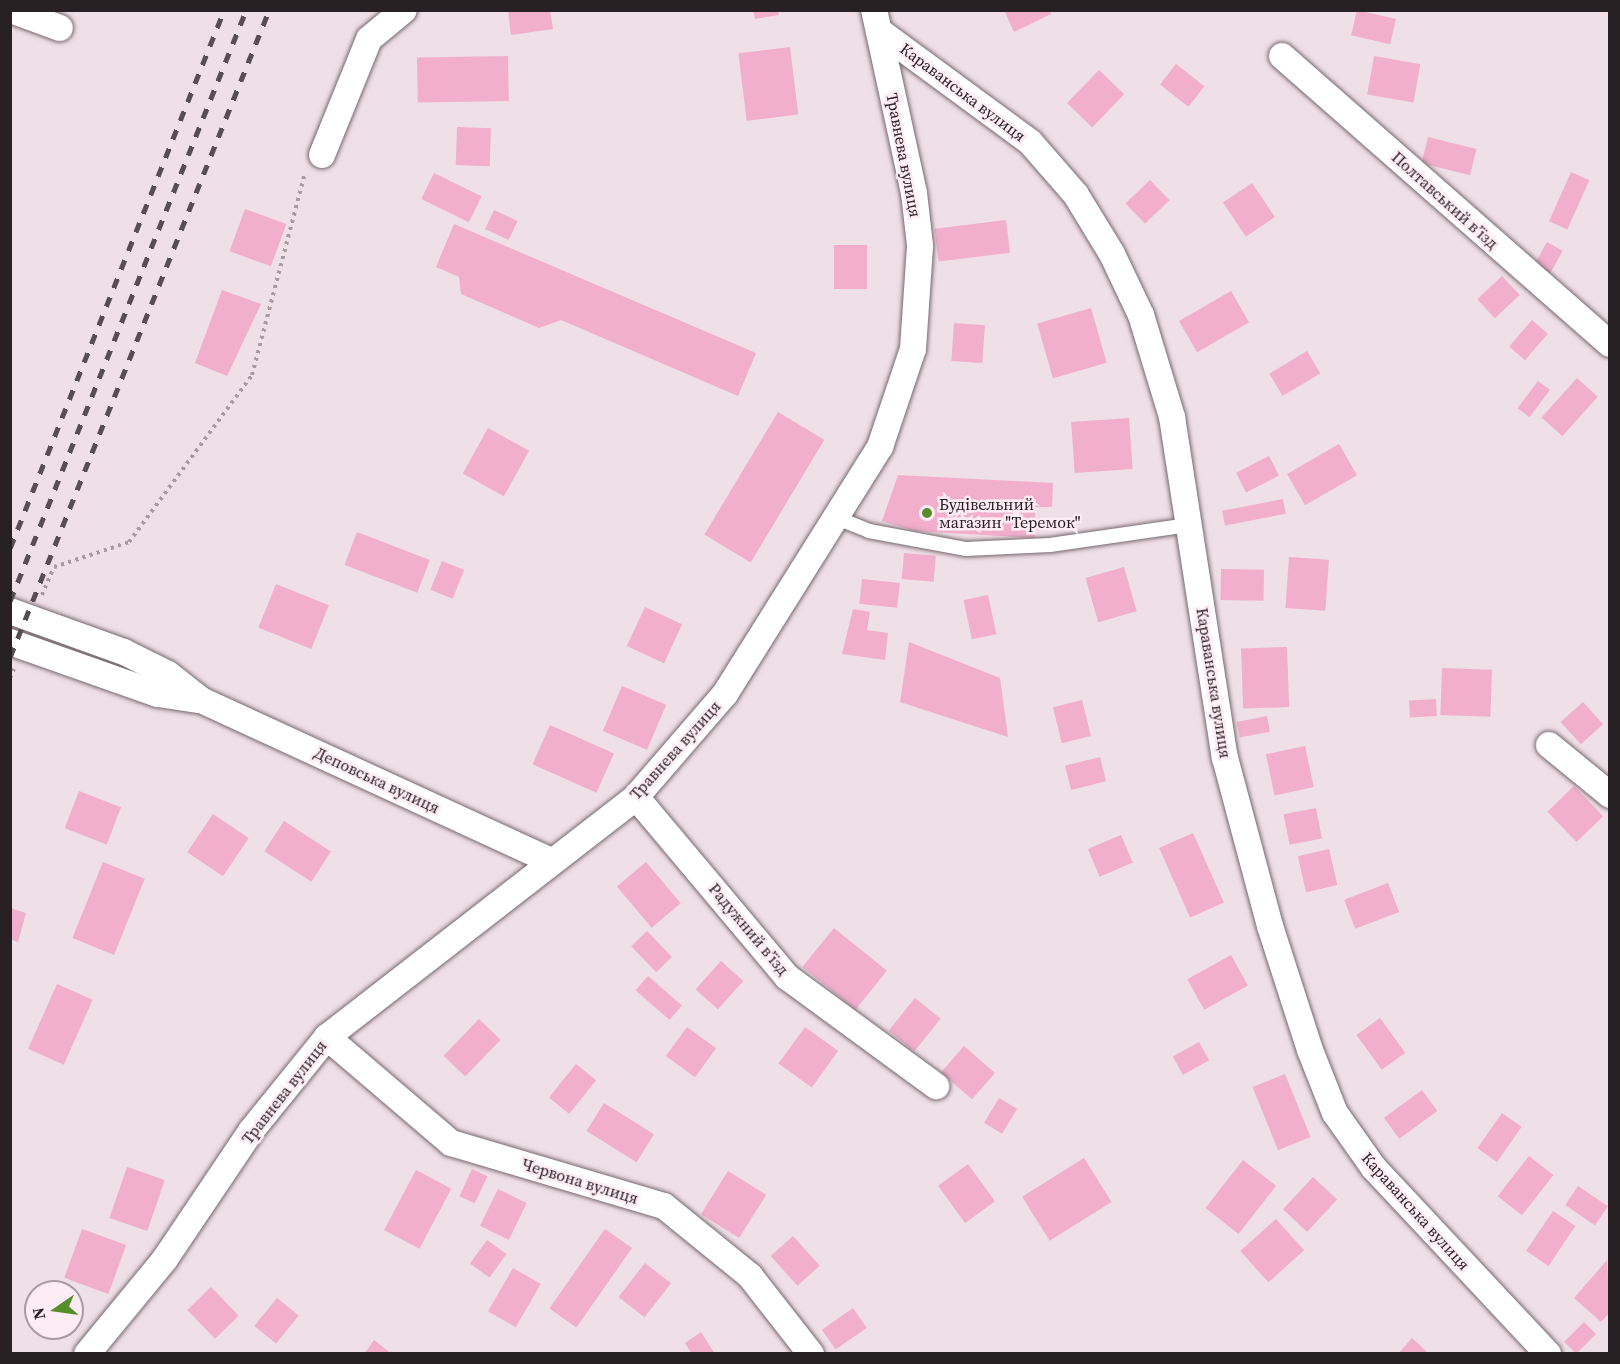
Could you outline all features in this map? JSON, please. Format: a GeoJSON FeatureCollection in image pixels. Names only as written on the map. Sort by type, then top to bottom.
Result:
{"type":"FeatureCollection","features":[{"type":"Feature","properties":{"kind":"street"},"geometry":{"type":"LineString","coordinates":[[11,10],[60,28]]}},
{"type":"Feature","properties":{"kind":"street"},"geometry":{"type":"LineString","coordinates":[[322,155],[369,39],[404,10]]}},
{"type":"Feature","properties":{"kind":"street","name":"Травнева вулиця"},"geometry":{"type":"LineString","coordinates":[[87,1353],[165,1259],[251,1131],[327,1037],[636,797],[725,694],[880,447],[899,399],[920,297],[915,193],[877,21]]}},
{"type":"Feature","properties":{"kind":"street","name":"Караванська вулиця"},"geometry":{"type":"LineString","coordinates":[[877,21],[1030,142],[1076,195],[1141,315],[1172,417],[1225,758],[1270,927],[1335,1113],[1374,1168],[1548,1353]]}},
{"type":"Feature","properties":{"kind":"street","name":"Полтавський в’їзд"},"geometry":{"type":"LineString","coordinates":[[1282,56],[1610,344]]}},
{"type":"Feature","properties":{"kind":"street","name":"Деповська вулиця"},"geometry":{"type":"LineString","coordinates":[[10,611],[124,652],[168,674],[201,700],[552,861]]}},
{"type":"Feature","properties":{"kind":"street","name":"Деповська вулиця"},"geometry":{"type":"LineString","coordinates":[[14,651],[158,694],[201,700]]}},
{"type":"Feature","properties":{"kind":"street"},"geometry":{"type":"LineString","coordinates":[[1549,746],[1610,795]]}},
{"type":"Feature","properties":{"kind":"street","name":"Радужний в’їзд"},"geometry":{"type":"LineString","coordinates":[[636,797],[787,976],[936,1086]]}},
{"type":"Feature","properties":{"kind":"street","name":"Червона вулиця"},"geometry":{"type":"LineString","coordinates":[[327,1037],[451,1143],[664,1206],[750,1276],[811,1353]]}},
{"type":"Feature","properties":{"kind":"lane"},"geometry":{"type":"LineString","coordinates":[[837,518],[868,531],[966,549],[1050,545],[1189,525]]}},
{"type":"Feature","properties":{"kind":"path"},"geometry":{"type":"LineString","coordinates":[[38,608],[54,567],[129,542],[252,375],[306,170],[322,155]]}},
{"type":"Feature","properties":{"kind":"path"},"geometry":{"type":"LineString","coordinates":[[10,678],[14,651]]}},
{"type":"Feature","properties":{"kind":"building"},"geometry":{"type":"Polygon","coordinates":[[[508,10],[550,10],[553,29],[511,35],[508,10]]]}},
{"type":"Feature","properties":{"kind":"building"},"geometry":{"type":"Polygon","coordinates":[[[753,10],[778,10],[779,15],[755,19],[753,10]]]}},
{"type":"Feature","properties":{"kind":"building"},"geometry":{"type":"Polygon","coordinates":[[[1004,10],[1050,10],[1051,14],[1014,32],[1004,10]]]}},
{"type":"Feature","properties":{"kind":"building"},"geometry":{"type":"Polygon","coordinates":[[[1357,10],[1396,19],[1390,44],[1351,35],[1357,10]]]}},
{"type":"Feature","properties":{"kind":"building"},"geometry":{"type":"Polygon","coordinates":[[[790,47],[798,114],[747,121],[738,53],[790,47]]]}},
{"type":"Feature","properties":{"kind":"building"},"geometry":{"type":"Polygon","coordinates":[[[508,56],[509,101],[418,103],[417,58],[508,56]]]}},
{"type":"Feature","properties":{"kind":"building"},"geometry":{"type":"Polygon","coordinates":[[[1374,56],[1420,64],[1414,103],[1367,94],[1374,56]]]}},
{"type":"Feature","properties":{"kind":"building"},"geometry":{"type":"Polygon","coordinates":[[[1176,64],[1204,86],[1188,107],[1160,84],[1176,64]]]}},
{"type":"Feature","properties":{"kind":"building"},"geometry":{"type":"Polygon","coordinates":[[[1099,70],[1124,94],[1092,127],[1067,103],[1099,70]]]}},
{"type":"Feature","properties":{"kind":"building"},"geometry":{"type":"Polygon","coordinates":[[[457,127],[491,128],[490,166],[456,165],[457,127]]]}},
{"type":"Feature","properties":{"kind":"building"},"geometry":{"type":"Polygon","coordinates":[[[1428,137],[1477,149],[1470,175],[1421,163],[1428,137]]]}},
{"type":"Feature","properties":{"kind":"building"},"geometry":{"type":"Polygon","coordinates":[[[1571,172],[1589,180],[1567,229],[1549,221],[1571,172]]]}},
{"type":"Feature","properties":{"kind":"building"},"geometry":{"type":"Polygon","coordinates":[[[434,173],[482,196],[469,222],[421,199],[434,173]]]}},
{"type":"Feature","properties":{"kind":"building"},"geometry":{"type":"Polygon","coordinates":[[[1150,180],[1169,200],[1145,224],[1126,204],[1150,180]]]}},
{"type":"Feature","properties":{"kind":"building"},"geometry":{"type":"Polygon","coordinates":[[[1252,183],[1275,217],[1246,237],[1223,203],[1252,183]]]}},
{"type":"Feature","properties":{"kind":"building"},"geometry":{"type":"Polygon","coordinates":[[[245,209],[286,224],[271,266],[230,251],[245,209]]]}},
{"type":"Feature","properties":{"kind":"building"},"geometry":{"type":"Polygon","coordinates":[[[494,210],[518,221],[509,240],[485,229],[494,210]]]}},
{"type":"Feature","properties":{"kind":"building"},"geometry":{"type":"Polygon","coordinates":[[[1006,220],[1010,253],[939,262],[935,229],[1006,220]]]}},
{"type":"Feature","properties":{"kind":"building"},"geometry":{"type":"Polygon","coordinates":[[[454,224],[756,353],[738,396],[561,320],[539,328],[461,294],[459,277],[436,267],[454,224]]]}},
{"type":"Feature","properties":{"kind":"building"},"geometry":{"type":"Polygon","coordinates":[[[1547,242],[1563,251],[1548,278],[1532,269],[1547,242]]]}},
{"type":"Feature","properties":{"kind":"building"},"geometry":{"type":"Polygon","coordinates":[[[834,245],[867,245],[867,289],[834,289],[834,245]]]}},
{"type":"Feature","properties":{"kind":"building"},"geometry":{"type":"Polygon","coordinates":[[[1502,276],[1520,295],[1495,318],[1477,299],[1502,276]]]}},
{"type":"Feature","properties":{"kind":"building"},"geometry":{"type":"Polygon","coordinates":[[[222,290],[261,304],[227,376],[195,363],[222,290]]]}},
{"type":"Feature","properties":{"kind":"building"},"geometry":{"type":"Polygon","coordinates":[[[1231,291],[1249,322],[1197,352],[1179,321],[1231,291]]]}},
{"type":"Feature","properties":{"kind":"building"},"geometry":{"type":"Polygon","coordinates":[[[1091,308],[1107,363],[1053,378],[1037,323],[1091,308]]]}},
{"type":"Feature","properties":{"kind":"building"},"geometry":{"type":"Polygon","coordinates":[[[1532,320],[1548,334],[1525,360],[1509,346],[1532,320]]]}},
{"type":"Feature","properties":{"kind":"building"},"geometry":{"type":"Polygon","coordinates":[[[954,323],[985,325],[982,363],[951,361],[954,323]]]}},
{"type":"Feature","properties":{"kind":"building"},"geometry":{"type":"Polygon","coordinates":[[[1307,351],[1320,373],[1283,396],[1269,374],[1307,351]]]}},
{"type":"Feature","properties":{"kind":"building"},"geometry":{"type":"Polygon","coordinates":[[[1577,378],[1598,397],[1562,436],[1542,417],[1577,378]]]}},
{"type":"Feature","properties":{"kind":"building"},"geometry":{"type":"Polygon","coordinates":[[[1538,381],[1550,390],[1530,417],[1518,408],[1538,381]]]}},
{"type":"Feature","properties":{"kind":"building"},"geometry":{"type":"Polygon","coordinates":[[[778,412],[824,440],[751,562],[704,535],[778,412]]]}},
{"type":"Feature","properties":{"kind":"building"},"geometry":{"type":"Polygon","coordinates":[[[1129,418],[1133,469],[1075,473],[1071,422],[1129,418]]]}},
{"type":"Feature","properties":{"kind":"building"},"geometry":{"type":"Polygon","coordinates":[[[488,428],[529,451],[504,496],[463,473],[488,428]]]}},
{"type":"Feature","properties":{"kind":"building"},"geometry":{"type":"Polygon","coordinates":[[[1339,444],[1357,475],[1305,505],[1287,474],[1339,444]]]}},
{"type":"Feature","properties":{"kind":"building"},"geometry":{"type":"Polygon","coordinates":[[[1269,456],[1279,476],[1246,492],[1236,473],[1269,456]]]}},
{"type":"Feature","properties":{"kind":"building"},"geometry":{"type":"Polygon","coordinates":[[[898,475],[1053,483],[1052,507],[1035,507],[1035,538],[915,531],[882,521],[898,475]]]}},
{"type":"Feature","properties":{"kind":"building"},"geometry":{"type":"Polygon","coordinates":[[[1283,499],[1286,514],[1225,526],[1222,511],[1283,499]]]}},
{"type":"Feature","properties":{"kind":"building"},"geometry":{"type":"Polygon","coordinates":[[[357,532],[430,560],[417,593],[344,565],[357,532]]]}},
{"type":"Feature","properties":{"kind":"building"},"geometry":{"type":"Polygon","coordinates":[[[904,553],[936,556],[934,582],[902,579],[904,553]]]}},
{"type":"Feature","properties":{"kind":"building"},"geometry":{"type":"Polygon","coordinates":[[[1289,557],[1329,560],[1325,611],[1285,608],[1289,557]]]}},
{"type":"Feature","properties":{"kind":"building"},"geometry":{"type":"Polygon","coordinates":[[[442,561],[464,570],[453,599],[430,590],[442,561]]]}},
{"type":"Feature","properties":{"kind":"building"},"geometry":{"type":"Polygon","coordinates":[[[1124,567],[1137,611],[1098,622],[1086,578],[1124,567]]]}},
{"type":"Feature","properties":{"kind":"building"},"geometry":{"type":"Polygon","coordinates":[[[1221,569],[1264,570],[1263,601],[1220,600],[1221,569]]]}},
{"type":"Feature","properties":{"kind":"building"},"geometry":{"type":"Polygon","coordinates":[[[862,579],[900,583],[897,608],[859,604],[862,579]]]}},
{"type":"Feature","properties":{"kind":"building"},"geometry":{"type":"Polygon","coordinates":[[[276,584],[329,605],[311,649],[258,628],[276,584]]]}},
{"type":"Feature","properties":{"kind":"building"},"geometry":{"type":"Polygon","coordinates":[[[988,595],[996,634],[972,639],[964,600],[988,595]]]}},
{"type":"Feature","properties":{"kind":"building"},"geometry":{"type":"Polygon","coordinates":[[[645,607],[682,624],[664,663],[627,646],[645,607]]]}},
{"type":"Feature","properties":{"kind":"building"},"geometry":{"type":"Polygon","coordinates":[[[853,609],[870,612],[867,630],[888,633],[885,660],[842,654],[853,609]]]}},
{"type":"Feature","properties":{"kind":"building"},"geometry":{"type":"Polygon","coordinates":[[[909,642],[1000,678],[1008,737],[900,702],[909,642]]]}},
{"type":"Feature","properties":{"kind":"building"},"geometry":{"type":"Polygon","coordinates":[[[1287,647],[1289,707],[1243,709],[1241,649],[1287,647]]]}},
{"type":"Feature","properties":{"kind":"building"},"geometry":{"type":"Polygon","coordinates":[[[1442,668],[1492,670],[1490,717],[1440,715],[1442,668]]]}},
{"type":"Feature","properties":{"kind":"building"},"geometry":{"type":"Polygon","coordinates":[[[622,686],[666,705],[647,750],[603,731],[622,686]]]}},
{"type":"Feature","properties":{"kind":"building"},"geometry":{"type":"Polygon","coordinates":[[[1436,699],[1437,716],[1410,717],[1409,700],[1436,699]]]}},
{"type":"Feature","properties":{"kind":"building"},"geometry":{"type":"Polygon","coordinates":[[[1082,700],[1091,736],[1062,743],[1053,707],[1082,700]]]}},
{"type":"Feature","properties":{"kind":"building"},"geometry":{"type":"Polygon","coordinates":[[[1583,702],[1603,724],[1581,744],[1561,722],[1583,702]]]}},
{"type":"Feature","properties":{"kind":"building"},"geometry":{"type":"Polygon","coordinates":[[[1267,716],[1270,732],[1240,738],[1237,722],[1267,716]]]}},
{"type":"Feature","properties":{"kind":"building"},"geometry":{"type":"Polygon","coordinates":[[[550,725],[614,753],[596,793],[533,764],[550,725]]]}},
{"type":"Feature","properties":{"kind":"building"},"geometry":{"type":"Polygon","coordinates":[[[1305,746],[1314,787],[1275,795],[1266,754],[1305,746]]]}},
{"type":"Feature","properties":{"kind":"building"},"geometry":{"type":"Polygon","coordinates":[[[1100,757],[1106,781],[1071,790],[1065,766],[1100,757]]]}},
{"type":"Feature","properties":{"kind":"building"},"geometry":{"type":"Polygon","coordinates":[[[1574,786],[1603,816],[1577,842],[1547,812],[1574,786]]]}},
{"type":"Feature","properties":{"kind":"building"},"geometry":{"type":"Polygon","coordinates":[[[79,791],[121,807],[107,844],[65,828],[79,791]]]}},
{"type":"Feature","properties":{"kind":"building"},"geometry":{"type":"Polygon","coordinates":[[[1316,808],[1322,838],[1290,845],[1284,814],[1316,808]]]}},
{"type":"Feature","properties":{"kind":"building"},"geometry":{"type":"Polygon","coordinates":[[[213,814],[249,838],[223,876],[187,852],[213,814]]]}},
{"type":"Feature","properties":{"kind":"building"},"geometry":{"type":"Polygon","coordinates":[[[284,821],[331,851],[311,882],[264,851],[284,821]]]}},
{"type":"Feature","properties":{"kind":"building"},"geometry":{"type":"Polygon","coordinates":[[[1193,833],[1224,902],[1190,917],[1159,848],[1193,833]]]}},
{"type":"Feature","properties":{"kind":"building"},"geometry":{"type":"Polygon","coordinates":[[[1121,835],[1133,863],[1100,877],[1088,849],[1121,835]]]}},
{"type":"Feature","properties":{"kind":"building"},"geometry":{"type":"Polygon","coordinates":[[[1329,849],[1337,885],[1306,892],[1298,856],[1329,849]]]}},
{"type":"Feature","properties":{"kind":"building"},"geometry":{"type":"Polygon","coordinates":[[[103,862],[145,879],[114,955],[72,938],[103,862]]]}},
{"type":"Feature","properties":{"kind":"building"},"geometry":{"type":"Polygon","coordinates":[[[646,862],[681,903],[652,928],[617,886],[646,862]]]}},
{"type":"Feature","properties":{"kind":"building"},"geometry":{"type":"Polygon","coordinates":[[[1388,883],[1399,912],[1355,929],[1344,900],[1388,883]]]}},
{"type":"Feature","properties":{"kind":"building"},"geometry":{"type":"Polygon","coordinates":[[[10,908],[26,913],[18,942],[10,939],[10,908]]]}},
{"type":"Feature","properties":{"kind":"building"},"geometry":{"type":"Polygon","coordinates":[[[834,928],[887,971],[855,1010],[803,967],[834,928]]]}},
{"type":"Feature","properties":{"kind":"building"},"geometry":{"type":"Polygon","coordinates":[[[647,931],[672,957],[656,972],[631,946],[647,931]]]}},
{"type":"Feature","properties":{"kind":"building"},"geometry":{"type":"Polygon","coordinates":[[[1231,955],[1248,986],[1204,1010],[1187,979],[1231,955]]]}},
{"type":"Feature","properties":{"kind":"building"},"geometry":{"type":"Polygon","coordinates":[[[721,961],[743,981],[718,1009],[696,989],[721,961]]]}},
{"type":"Feature","properties":{"kind":"building"},"geometry":{"type":"Polygon","coordinates":[[[648,976],[682,1006],[669,1020],[636,990],[648,976]]]}},
{"type":"Feature","properties":{"kind":"building"},"geometry":{"type":"Polygon","coordinates":[[[57,984],[93,1000],[64,1065],[28,1049],[57,984]]]}},
{"type":"Feature","properties":{"kind":"building"},"geometry":{"type":"Polygon","coordinates":[[[915,998],[941,1019],[914,1051],[889,1031],[915,998]]]}},
{"type":"Feature","properties":{"kind":"building"},"geometry":{"type":"Polygon","coordinates":[[[1380,1018],[1405,1053],[1382,1070],[1357,1035],[1380,1018]]]}},
{"type":"Feature","properties":{"kind":"building"},"geometry":{"type":"Polygon","coordinates":[[[479,1019],[501,1040],[465,1077],[444,1056],[479,1019]]]}},
{"type":"Feature","properties":{"kind":"building"},"geometry":{"type":"Polygon","coordinates":[[[687,1027],[716,1048],[695,1077],[666,1056],[687,1027]]]}},
{"type":"Feature","properties":{"kind":"building"},"geometry":{"type":"Polygon","coordinates":[[[805,1027],[838,1051],[812,1088],[779,1063],[805,1027]]]}},
{"type":"Feature","properties":{"kind":"building"},"geometry":{"type":"Polygon","coordinates":[[[1199,1042],[1209,1060],[1183,1075],[1173,1057],[1199,1042]]]}},
{"type":"Feature","properties":{"kind":"building"},"geometry":{"type":"Polygon","coordinates":[[[964,1046],[995,1073],[972,1099],[941,1072],[964,1046]]]}},
{"type":"Feature","properties":{"kind":"building"},"geometry":{"type":"Polygon","coordinates":[[[576,1064],[596,1080],[569,1114],[549,1097],[576,1064]]]}},
{"type":"Feature","properties":{"kind":"building"},"geometry":{"type":"Polygon","coordinates":[[[1285,1074],[1310,1137],[1278,1150],[1253,1087],[1285,1074]]]}},
{"type":"Feature","properties":{"kind":"building"},"geometry":{"type":"Polygon","coordinates":[[[1422,1090],[1437,1111],[1399,1139],[1384,1118],[1422,1090]]]}},
{"type":"Feature","properties":{"kind":"building"},"geometry":{"type":"Polygon","coordinates":[[[999,1098],[1017,1109],[1002,1134],[984,1123],[999,1098]]]}},
{"type":"Feature","properties":{"kind":"building"},"geometry":{"type":"Polygon","coordinates":[[[604,1103],[654,1134],[637,1162],[587,1131],[604,1103]]]}},
{"type":"Feature","properties":{"kind":"building"},"geometry":{"type":"Polygon","coordinates":[[[1502,1113],[1522,1127],[1497,1162],[1477,1148],[1502,1113]]]}},
{"type":"Feature","properties":{"kind":"building"},"geometry":{"type":"Polygon","coordinates":[[[1529,1156],[1553,1175],[1522,1215],[1498,1196],[1529,1156]]]}},
{"type":"Feature","properties":{"kind":"building"},"geometry":{"type":"Polygon","coordinates":[[[1084,1158],[1112,1202],[1050,1241],[1022,1197],[1084,1158]]]}},
{"type":"Feature","properties":{"kind":"building"},"geometry":{"type":"Polygon","coordinates":[[[1243,1160],[1276,1186],[1239,1234],[1205,1208],[1243,1160]]]}},
{"type":"Feature","properties":{"kind":"building"},"geometry":{"type":"Polygon","coordinates":[[[968,1164],[995,1201],[965,1223],[938,1186],[968,1164]]]}},
{"type":"Feature","properties":{"kind":"building"},"geometry":{"type":"Polygon","coordinates":[[[127,1167],[165,1180],[147,1231],[109,1218],[127,1167]]]}},
{"type":"Feature","properties":{"kind":"building"},"geometry":{"type":"Polygon","coordinates":[[[472,1169],[487,1176],[475,1203],[459,1196],[472,1169]]]}},
{"type":"Feature","properties":{"kind":"building"},"geometry":{"type":"Polygon","coordinates":[[[416,1170],[451,1189],[419,1249],[384,1230],[416,1170]]]}},
{"type":"Feature","properties":{"kind":"building"},"geometry":{"type":"Polygon","coordinates":[[[728,1171],[766,1195],[739,1238],[701,1214],[728,1171]]]}},
{"type":"Feature","properties":{"kind":"building"},"geometry":{"type":"Polygon","coordinates":[[[1313,1177],[1337,1200],[1307,1232],[1283,1209],[1313,1177]]]}},
{"type":"Feature","properties":{"kind":"building"},"geometry":{"type":"Polygon","coordinates":[[[1578,1186],[1608,1206],[1595,1225],[1565,1205],[1578,1186]]]}},
{"type":"Feature","properties":{"kind":"building"},"geometry":{"type":"Polygon","coordinates":[[[498,1189],[527,1203],[509,1240],[480,1226],[498,1189]]]}},
{"type":"Feature","properties":{"kind":"building"},"geometry":{"type":"Polygon","coordinates":[[[1553,1211],[1575,1226],[1549,1266],[1526,1251],[1553,1211]]]}},
{"type":"Feature","properties":{"kind":"building"},"geometry":{"type":"Polygon","coordinates":[[[1276,1219],[1304,1250],[1268,1282],[1240,1251],[1276,1219]]]}},
{"type":"Feature","properties":{"kind":"building"},"geometry":{"type":"Polygon","coordinates":[[[82,1229],[126,1245],[108,1294],[84,1285],[84,1280],[64,1278],[82,1229]]]}},
{"type":"Feature","properties":{"kind":"building"},"geometry":{"type":"Polygon","coordinates":[[[605,1229],[632,1248],[576,1327],[549,1308],[605,1229]]]}},
{"type":"Feature","properties":{"kind":"building"},"geometry":{"type":"Polygon","coordinates":[[[793,1236],[820,1266],[797,1286],[771,1256],[793,1236]]]}},
{"type":"Feature","properties":{"kind":"building"},"geometry":{"type":"Polygon","coordinates":[[[487,1240],[506,1254],[489,1278],[470,1263],[487,1240]]]}},
{"type":"Feature","properties":{"kind":"building"},"geometry":{"type":"Polygon","coordinates":[[[1607,1260],[1610,1312],[1601,1322],[1574,1298],[1607,1260]]]}},
{"type":"Feature","properties":{"kind":"building"},"geometry":{"type":"Polygon","coordinates":[[[645,1263],[671,1283],[645,1317],[619,1297],[645,1263]]]}},
{"type":"Feature","properties":{"kind":"building"},"geometry":{"type":"Polygon","coordinates":[[[513,1268],[541,1284],[516,1327],[488,1311],[513,1268]]]}},
{"type":"Feature","properties":{"kind":"building"},"geometry":{"type":"Polygon","coordinates":[[[211,1287],[239,1316],[215,1339],[187,1310],[211,1287]]]}},
{"type":"Feature","properties":{"kind":"building"},"geometry":{"type":"Polygon","coordinates":[[[277,1298],[299,1316],[276,1344],[254,1326],[277,1298]]]}},
{"type":"Feature","properties":{"kind":"building"},"geometry":{"type":"Polygon","coordinates":[[[853,1308],[867,1328],[836,1349],[822,1330],[853,1308]]]}},
{"type":"Feature","properties":{"kind":"building"},"geometry":{"type":"Polygon","coordinates":[[[1584,1322],[1596,1334],[1576,1354],[1564,1342],[1584,1322]]]}},
{"type":"Feature","properties":{"kind":"building"},"geometry":{"type":"Polygon","coordinates":[[[701,1332],[715,1354],[692,1354],[685,1343],[701,1332]]]}},
{"type":"Feature","properties":{"kind":"building"},"geometry":{"type":"Polygon","coordinates":[[[1412,1338],[1429,1354],[1398,1354],[1412,1338]]]}},
{"type":"Feature","properties":{"kind":"building"},"geometry":{"type":"Polygon","coordinates":[[[374,1340],[392,1354],[364,1354],[374,1340]]]}},
{"type":"Feature","properties":{"kind":"railway"},"geometry":{"type":"LineString","coordinates":[[10,548],[224,10]]}},
{"type":"Feature","properties":{"kind":"railway"},"geometry":{"type":"LineString","coordinates":[[10,601],[246,10]]}},
{"type":"Feature","properties":{"kind":"railway"},"geometry":{"type":"LineString","coordinates":[[10,657],[269,10]]}},
{"type":"Feature","properties":{"kind":"place","name":"Будівельний магазин \"Теремок\""},"geometry":{"type":"Point","coordinates":[927,513]}}]}
